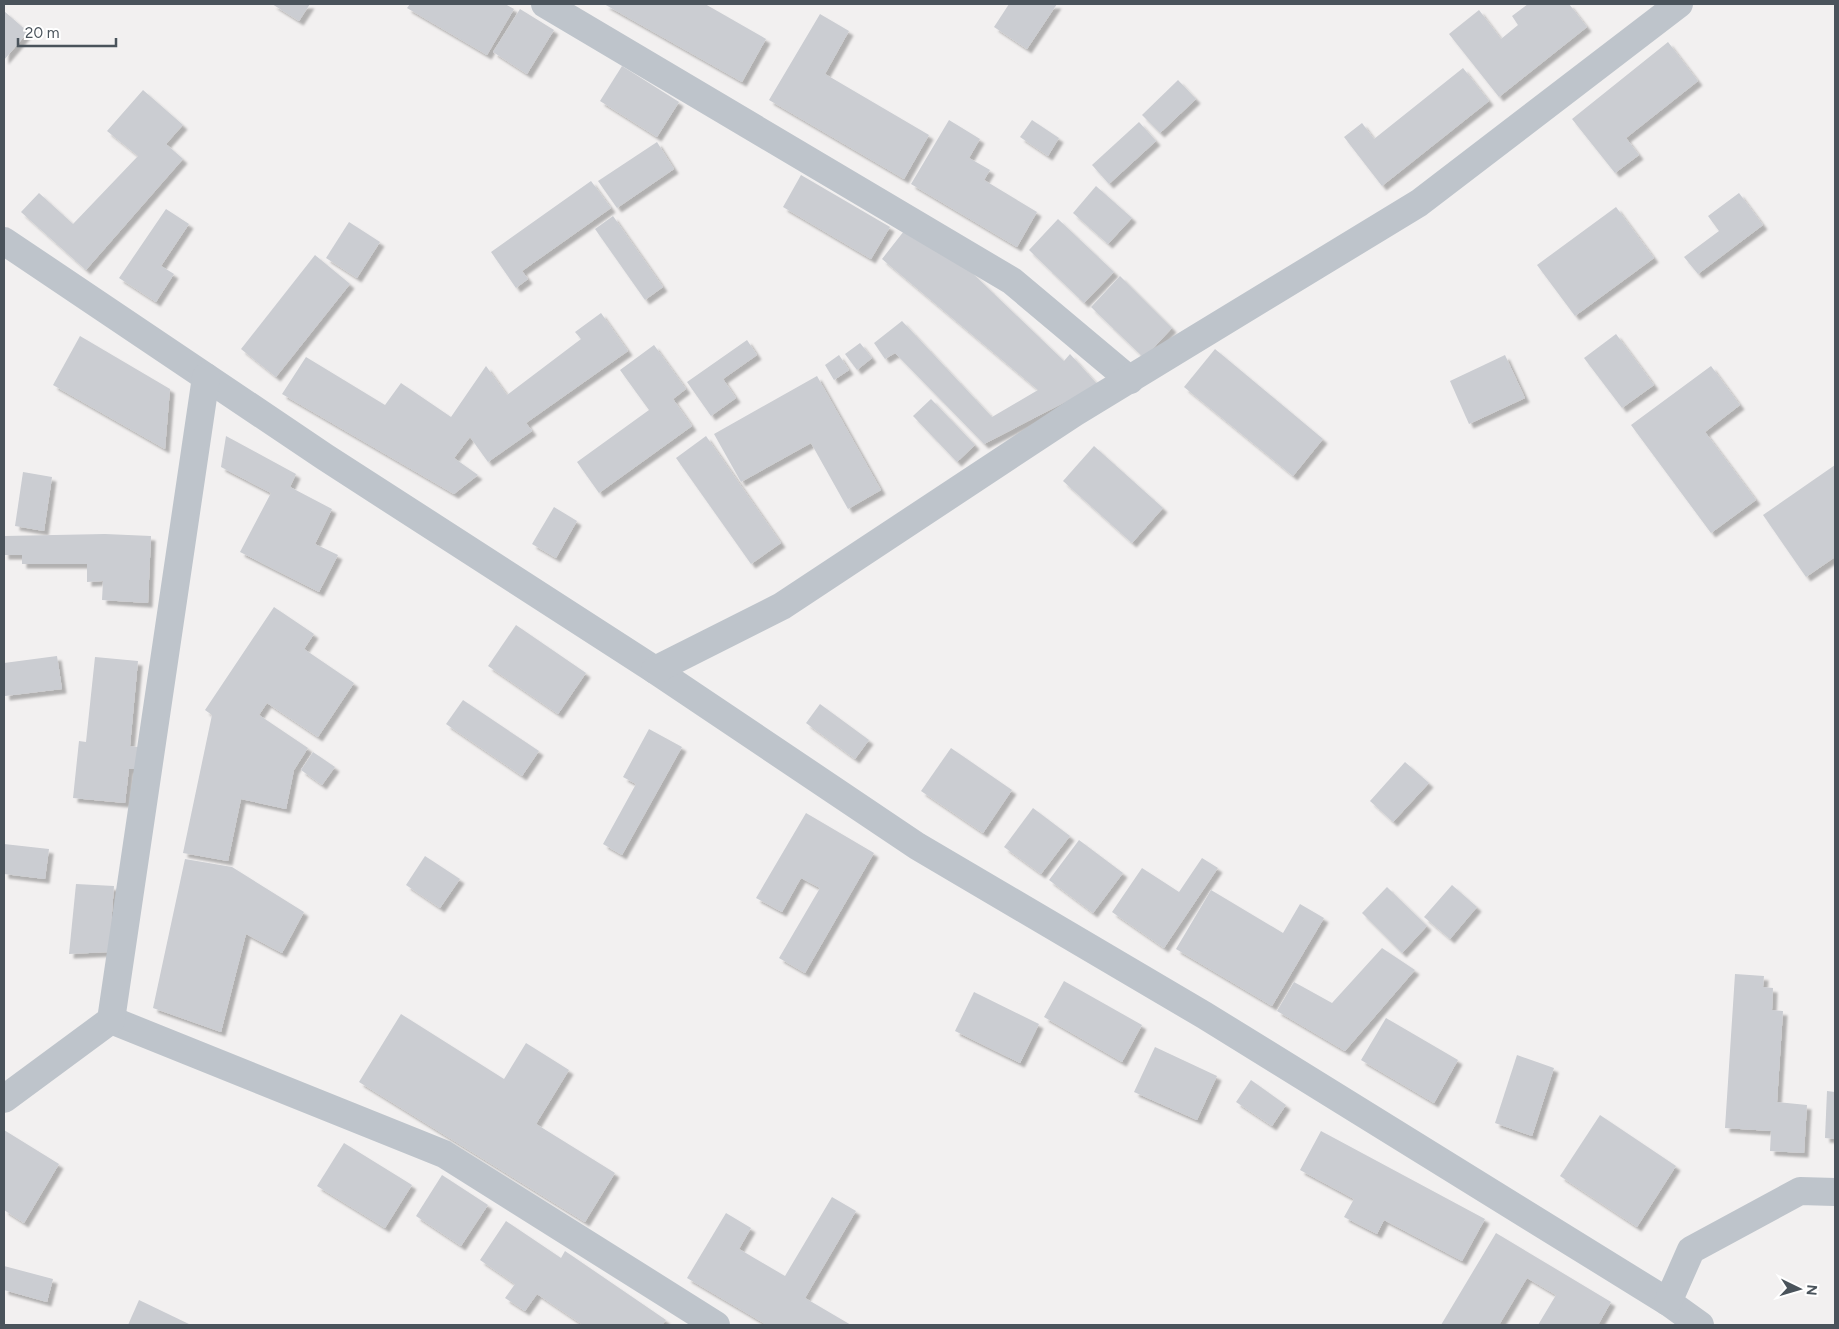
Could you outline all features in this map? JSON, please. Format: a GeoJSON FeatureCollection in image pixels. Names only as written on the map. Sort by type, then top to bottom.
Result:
{"type":"FeatureCollection","features":[{"type":"Feature","properties":{"kind":"street"},"geometry":{"type":"LineString","coordinates":[[545,4],[1012,281],[1130,380]]}},
{"type":"Feature","properties":{"kind":"street"},"geometry":{"type":"LineString","coordinates":[[655,670],[782,606],[1074,413],[1419,203],[1679,4]]}},
{"type":"Feature","properties":{"kind":"street"},"geometry":{"type":"LineString","coordinates":[[4,241],[325,457],[655,670],[916,846],[1204,1015],[1668,1302],[1700,1325]]}},
{"type":"Feature","properties":{"kind":"street"},"geometry":{"type":"LineString","coordinates":[[4,1099],[111,1020],[206,377]]}},
{"type":"Feature","properties":{"kind":"street"},"geometry":{"type":"LineString","coordinates":[[111,1020],[444,1154],[716,1325]]}},
{"type":"Feature","properties":{"kind":"street"},"geometry":{"type":"LineString","coordinates":[[1668,1302],[1691,1250],[1800,1192],[1835,1192]]}},
{"type":"Feature","properties":{"kind":"building"},"geometry":{"type":"Polygon","coordinates":[[[272,4],[310,4],[299,21],[272,4]]]}},
{"type":"Feature","properties":{"kind":"building"},"geometry":{"type":"Polygon","coordinates":[[[410,4],[505,4],[514,9],[487,55],[407,8],[410,4]]]}},
{"type":"Feature","properties":{"kind":"building"},"geometry":{"type":"Polygon","coordinates":[[[604,4],[705,4],[766,39],[742,82],[604,4]]]}},
{"type":"Feature","properties":{"kind":"building"},"geometry":{"type":"Polygon","coordinates":[[[1009,4],[1057,4],[1027,49],[994,27],[1009,4]]]}},
{"type":"Feature","properties":{"kind":"building"},"geometry":{"type":"Polygon","coordinates":[[[1528,4],[1569,4],[1587,27],[1499,97],[1449,34],[1479,10],[1501,39],[1518,25],[1512,16],[1528,4]]]}},
{"type":"Feature","properties":{"kind":"building"},"geometry":{"type":"Polygon","coordinates":[[[520,9],[554,30],[527,74],[493,52],[520,9]]]}},
{"type":"Feature","properties":{"kind":"building"},"geometry":{"type":"Polygon","coordinates":[[[4,11],[28,32],[4,60],[4,11]]]}},
{"type":"Feature","properties":{"kind":"building"},"geometry":{"type":"Polygon","coordinates":[[[820,14],[849,31],[825,74],[929,135],[904,179],[769,100],[820,14]]]}},
{"type":"Feature","properties":{"kind":"building"},"geometry":{"type":"Polygon","coordinates":[[[1668,42],[1698,81],[1626,138],[1639,155],[1615,173],[1572,119],[1668,42]]]}},
{"type":"Feature","properties":{"kind":"building"},"geometry":{"type":"Polygon","coordinates":[[[622,66],[679,102],[657,137],[600,101],[622,66]]]}},
{"type":"Feature","properties":{"kind":"building"},"geometry":{"type":"Polygon","coordinates":[[[1463,68],[1489,101],[1382,186],[1344,137],[1362,123],[1374,139],[1463,68]]]}},
{"type":"Feature","properties":{"kind":"building"},"geometry":{"type":"Polygon","coordinates":[[[1178,80],[1196,99],[1160,133],[1142,115],[1178,80]]]}},
{"type":"Feature","properties":{"kind":"building"},"geometry":{"type":"Polygon","coordinates":[[[143,90],[183,125],[166,144],[183,159],[86,270],[21,212],[39,193],[73,224],[138,156],[107,131],[143,90]]]}},
{"type":"Feature","properties":{"kind":"building"},"geometry":{"type":"Polygon","coordinates":[[[949,120],[980,139],[969,158],[990,170],[984,180],[1037,212],[1017,247],[911,184],[949,120]]]}},
{"type":"Feature","properties":{"kind":"building"},"geometry":{"type":"Polygon","coordinates":[[[1032,120],[1059,138],[1048,156],[1020,137],[1032,120]]]}},
{"type":"Feature","properties":{"kind":"building"},"geometry":{"type":"Polygon","coordinates":[[[1139,122],[1156,141],[1109,184],[1092,165],[1139,122]]]}},
{"type":"Feature","properties":{"kind":"building"},"geometry":{"type":"Polygon","coordinates":[[[657,142],[674,169],[617,208],[598,181],[657,142]]]}},
{"type":"Feature","properties":{"kind":"building"},"geometry":{"type":"Polygon","coordinates":[[[801,175],[890,227],[871,259],[783,207],[801,175]]]}},
{"type":"Feature","properties":{"kind":"building"},"geometry":{"type":"Polygon","coordinates":[[[591,181],[611,208],[522,271],[528,279],[516,288],[491,252],[591,181]]]}},
{"type":"Feature","properties":{"kind":"building"},"geometry":{"type":"Polygon","coordinates":[[[1096,186],[1132,218],[1108,244],[1073,213],[1096,186]]]}},
{"type":"Feature","properties":{"kind":"building"},"geometry":{"type":"Polygon","coordinates":[[[1739,193],[1763,225],[1698,274],[1684,257],[1719,231],[1708,216],[1739,193]]]}},
{"type":"Feature","properties":{"kind":"building"},"geometry":{"type":"Polygon","coordinates":[[[1616,207],[1654,258],[1575,316],[1537,265],[1616,207]]]}},
{"type":"Feature","properties":{"kind":"building"},"geometry":{"type":"Polygon","coordinates":[[[166,209],[189,224],[161,266],[174,274],[156,302],[119,278],[166,209]]]}},
{"type":"Feature","properties":{"kind":"building"},"geometry":{"type":"Polygon","coordinates":[[[613,216],[663,287],[645,300],[595,229],[613,216]]]}},
{"type":"Feature","properties":{"kind":"building"},"geometry":{"type":"Polygon","coordinates":[[[1058,219],[1114,272],[1084,303],[1029,250],[1058,219]]]}},
{"type":"Feature","properties":{"kind":"building"},"geometry":{"type":"Polygon","coordinates":[[[349,222],[380,242],[357,278],[326,258],[349,222]]]}},
{"type":"Feature","properties":{"kind":"building"},"geometry":{"type":"Polygon","coordinates":[[[904,231],[966,267],[1064,361],[1070,354],[1098,385],[984,444],[895,353],[885,359],[874,343],[902,321],[992,417],[1038,390],[882,259],[904,231]]]}},
{"type":"Feature","properties":{"kind":"building"},"geometry":{"type":"Polygon","coordinates":[[[315,255],[350,284],[276,377],[241,349],[315,255]]]}},
{"type":"Feature","properties":{"kind":"building"},"geometry":{"type":"Polygon","coordinates":[[[1120,276],[1172,328],[1144,358],[1091,307],[1120,276]]]}},
{"type":"Feature","properties":{"kind":"building"},"geometry":{"type":"Polygon","coordinates":[[[601,313],[628,351],[526,423],[532,431],[488,462],[470,437],[454,458],[478,475],[454,494],[282,394],[306,357],[385,405],[401,383],[451,417],[486,366],[507,395],[581,339],[575,332],[601,313]]]}},
{"type":"Feature","properties":{"kind":"building"},"geometry":{"type":"Polygon","coordinates":[[[1616,334],[1654,385],[1622,408],[1584,358],[1616,334]]]}},
{"type":"Feature","properties":{"kind":"building"},"geometry":{"type":"Polygon","coordinates":[[[80,336],[170,389],[165,449],[53,385],[80,336]]]}},
{"type":"Feature","properties":{"kind":"building"},"geometry":{"type":"Polygon","coordinates":[[[747,340],[757,355],[723,379],[736,398],[711,416],[687,382],[747,340]]]}},
{"type":"Feature","properties":{"kind":"building"},"geometry":{"type":"Polygon","coordinates":[[[860,343],[872,358],[857,370],[845,354],[860,343]]]}},
{"type":"Feature","properties":{"kind":"building"},"geometry":{"type":"Polygon","coordinates":[[[654,345],[686,389],[673,399],[692,426],[599,493],[577,462],[649,410],[620,370],[654,345]]]}},
{"type":"Feature","properties":{"kind":"building"},"geometry":{"type":"Polygon","coordinates":[[[1215,349],[1323,439],[1293,476],[1184,387],[1215,349]]]}},
{"type":"Feature","properties":{"kind":"building"},"geometry":{"type":"Polygon","coordinates":[[[839,355],[849,370],[834,380],[825,365],[839,355]]]}},
{"type":"Feature","properties":{"kind":"building"},"geometry":{"type":"Polygon","coordinates":[[[1505,355],[1525,398],[1469,424],[1450,381],[1505,355]]]}},
{"type":"Feature","properties":{"kind":"building"},"geometry":{"type":"Polygon","coordinates":[[[1711,366],[1740,405],[1705,432],[1756,500],[1711,533],[1631,425],[1711,366]]]}},
{"type":"Feature","properties":{"kind":"building"},"geometry":{"type":"Polygon","coordinates":[[[817,376],[881,490],[848,509],[811,443],[741,482],[714,434],[817,376]]]}},
{"type":"Feature","properties":{"kind":"building"},"geometry":{"type":"Polygon","coordinates":[[[931,399],[975,445],[957,462],[913,416],[931,399]]]}},
{"type":"Feature","properties":{"kind":"building"},"geometry":{"type":"Polygon","coordinates":[[[226,436],[296,474],[290,487],[332,509],[315,544],[338,555],[319,592],[240,552],[271,493],[221,467],[226,436]]]}},
{"type":"Feature","properties":{"kind":"building"},"geometry":{"type":"Polygon","coordinates":[[[706,436],[781,543],[751,564],[676,458],[706,436]]]}},
{"type":"Feature","properties":{"kind":"building"},"geometry":{"type":"Polygon","coordinates":[[[1094,446],[1163,508],[1132,543],[1063,481],[1094,446]]]}},
{"type":"Feature","properties":{"kind":"building"},"geometry":{"type":"Polygon","coordinates":[[[1835,465],[1835,557],[1806,577],[1763,515],[1835,465]]]}},
{"type":"Feature","properties":{"kind":"building"},"geometry":{"type":"Polygon","coordinates":[[[23,472],[52,477],[44,531],[15,526],[23,472]]]}},
{"type":"Feature","properties":{"kind":"building"},"geometry":{"type":"Polygon","coordinates":[[[554,507],[577,521],[556,558],[532,544],[554,507]]]}},
{"type":"Feature","properties":{"kind":"building"},"geometry":{"type":"Polygon","coordinates":[[[105,534],[151,536],[148,603],[102,600],[103,581],[87,582],[87,564],[22,564],[22,555],[4,555],[4,536],[105,534]]]}},
{"type":"Feature","properties":{"kind":"building"},"geometry":{"type":"Polygon","coordinates":[[[274,607],[314,634],[304,649],[354,683],[318,737],[267,703],[259,715],[308,748],[294,770],[286,809],[241,799],[228,861],[183,853],[212,715],[205,710],[274,607]]]}},
{"type":"Feature","properties":{"kind":"building"},"geometry":{"type":"Polygon","coordinates":[[[516,625],[586,673],[558,714],[488,666],[516,625]]]}},
{"type":"Feature","properties":{"kind":"building"},"geometry":{"type":"Polygon","coordinates":[[[57,656],[62,689],[5,696],[4,663],[57,656]]]}},
{"type":"Feature","properties":{"kind":"building"},"geometry":{"type":"Polygon","coordinates":[[[95,657],[138,661],[130,746],[138,747],[136,769],[129,769],[125,803],[73,798],[79,741],[86,742],[95,657]]]}},
{"type":"Feature","properties":{"kind":"building"},"geometry":{"type":"Polygon","coordinates":[[[463,700],[539,751],[522,776],[446,724],[463,700]]]}},
{"type":"Feature","properties":{"kind":"building"},"geometry":{"type":"Polygon","coordinates":[[[820,704],[869,740],[855,759],[806,723],[820,704]]]}},
{"type":"Feature","properties":{"kind":"building"},"geometry":{"type":"Polygon","coordinates":[[[649,729],[682,747],[622,855],[603,844],[636,784],[623,777],[649,729]]]}},
{"type":"Feature","properties":{"kind":"building"},"geometry":{"type":"Polygon","coordinates":[[[951,748],[1012,790],[983,833],[921,791],[951,748]]]}},
{"type":"Feature","properties":{"kind":"building"},"geometry":{"type":"Polygon","coordinates":[[[313,752],[335,767],[322,785],[301,770],[313,752]]]}},
{"type":"Feature","properties":{"kind":"building"},"geometry":{"type":"Polygon","coordinates":[[[1405,762],[1429,783],[1393,822],[1370,801],[1405,762]]]}},
{"type":"Feature","properties":{"kind":"building"},"geometry":{"type":"Polygon","coordinates":[[[1033,808],[1070,836],[1041,874],[1004,847],[1033,808]]]}},
{"type":"Feature","properties":{"kind":"building"},"geometry":{"type":"Polygon","coordinates":[[[806,813],[874,853],[805,973],[779,958],[820,888],[801,878],[782,912],[756,898],[806,813]]]}},
{"type":"Feature","properties":{"kind":"building"},"geometry":{"type":"Polygon","coordinates":[[[1079,840],[1123,873],[1093,913],[1049,880],[1079,840]]]}},
{"type":"Feature","properties":{"kind":"building"},"geometry":{"type":"Polygon","coordinates":[[[4,844],[49,849],[45,879],[4,874],[4,844]]]}},
{"type":"Feature","properties":{"kind":"building"},"geometry":{"type":"Polygon","coordinates":[[[425,856],[460,879],[440,908],[406,885],[425,856]]]}},
{"type":"Feature","properties":{"kind":"building"},"geometry":{"type":"Polygon","coordinates":[[[1202,858],[1218,868],[1164,948],[1112,912],[1142,868],[1179,892],[1202,858]]]}},
{"type":"Feature","properties":{"kind":"building"},"geometry":{"type":"Polygon","coordinates":[[[185,859],[232,867],[304,912],[282,953],[246,934],[221,1032],[153,1008],[185,859]]]}},
{"type":"Feature","properties":{"kind":"building"},"geometry":{"type":"Polygon","coordinates":[[[76,884],[114,886],[109,952],[69,954],[76,884]]]}},
{"type":"Feature","properties":{"kind":"building"},"geometry":{"type":"Polygon","coordinates":[[[1452,885],[1477,907],[1450,939],[1424,917],[1452,885]]]}},
{"type":"Feature","properties":{"kind":"building"},"geometry":{"type":"Polygon","coordinates":[[[1387,887],[1427,926],[1402,953],[1362,913],[1387,887]]]}},
{"type":"Feature","properties":{"kind":"building"},"geometry":{"type":"Polygon","coordinates":[[[1211,890],[1283,933],[1300,904],[1324,918],[1272,1006],[1176,949],[1211,890]]]}},
{"type":"Feature","properties":{"kind":"building"},"geometry":{"type":"Polygon","coordinates":[[[1382,948],[1415,970],[1345,1051],[1277,1011],[1294,982],[1332,1003],[1382,948]]]}},
{"type":"Feature","properties":{"kind":"building"},"geometry":{"type":"Polygon","coordinates":[[[1735,974],[1764,976],[1763,987],[1773,988],[1772,1010],[1783,1011],[1777,1102],[1807,1105],[1804,1153],[1770,1151],[1771,1131],[1725,1128],[1735,974]]]}},
{"type":"Feature","properties":{"kind":"building"},"geometry":{"type":"Polygon","coordinates":[[[1064,981],[1142,1025],[1122,1062],[1044,1017],[1064,981]]]}},
{"type":"Feature","properties":{"kind":"building"},"geometry":{"type":"Polygon","coordinates":[[[974,992],[1039,1024],[1020,1063],[955,1031],[974,992]]]}},
{"type":"Feature","properties":{"kind":"building"},"geometry":{"type":"Polygon","coordinates":[[[401,1014],[504,1079],[526,1043],[569,1070],[536,1124],[615,1173],[585,1222],[359,1082],[401,1014]]]}},
{"type":"Feature","properties":{"kind":"building"},"geometry":{"type":"Polygon","coordinates":[[[1386,1018],[1458,1060],[1434,1103],[1361,1060],[1386,1018]]]}},
{"type":"Feature","properties":{"kind":"building"},"geometry":{"type":"Polygon","coordinates":[[[1155,1047],[1217,1076],[1197,1120],[1134,1092],[1155,1047]]]}},
{"type":"Feature","properties":{"kind":"building"},"geometry":{"type":"Polygon","coordinates":[[[1517,1055],[1554,1068],[1532,1136],[1495,1123],[1517,1055]]]}},
{"type":"Feature","properties":{"kind":"building"},"geometry":{"type":"Polygon","coordinates":[[[1251,1080],[1286,1105],[1272,1126],[1236,1102],[1251,1080]]]}},
{"type":"Feature","properties":{"kind":"building"},"geometry":{"type":"Polygon","coordinates":[[[1827,1091],[1835,1092],[1835,1139],[1825,1138],[1827,1091]]]}},
{"type":"Feature","properties":{"kind":"building"},"geometry":{"type":"Polygon","coordinates":[[[1600,1115],[1676,1166],[1637,1227],[1560,1176],[1600,1115]]]}},
{"type":"Feature","properties":{"kind":"building"},"geometry":{"type":"Polygon","coordinates":[[[4,1130],[59,1164],[24,1223],[4,1210],[4,1130]]]}},
{"type":"Feature","properties":{"kind":"building"},"geometry":{"type":"Polygon","coordinates":[[[1321,1131],[1485,1219],[1462,1261],[1384,1220],[1377,1234],[1344,1217],[1354,1199],[1300,1170],[1321,1131]]]}},
{"type":"Feature","properties":{"kind":"building"},"geometry":{"type":"Polygon","coordinates":[[[344,1143],[412,1185],[385,1228],[317,1186],[344,1143]]]}},
{"type":"Feature","properties":{"kind":"building"},"geometry":{"type":"Polygon","coordinates":[[[442,1175],[488,1205],[461,1246],[416,1216],[442,1175]]]}},
{"type":"Feature","properties":{"kind":"building"},"geometry":{"type":"Polygon","coordinates":[[[832,1197],[856,1211],[805,1298],[851,1325],[767,1325],[687,1278],[726,1213],[751,1228],[739,1249],[785,1276],[832,1197]]]}},
{"type":"Feature","properties":{"kind":"building"},"geometry":{"type":"Polygon","coordinates":[[[506,1221],[561,1258],[565,1251],[666,1320],[662,1325],[583,1325],[537,1294],[525,1311],[505,1298],[515,1284],[480,1260],[506,1221]]]}},
{"type":"Feature","properties":{"kind":"building"},"geometry":{"type":"Polygon","coordinates":[[[1496,1233],[1611,1302],[1598,1325],[1538,1325],[1556,1295],[1527,1278],[1499,1325],[1441,1325],[1496,1233]]]}},
{"type":"Feature","properties":{"kind":"building"},"geometry":{"type":"Polygon","coordinates":[[[4,1266],[53,1279],[47,1302],[4,1290],[4,1266]]]}},
{"type":"Feature","properties":{"kind":"building"},"geometry":{"type":"Polygon","coordinates":[[[139,1300],[191,1325],[128,1325],[139,1300]]]}}]}
